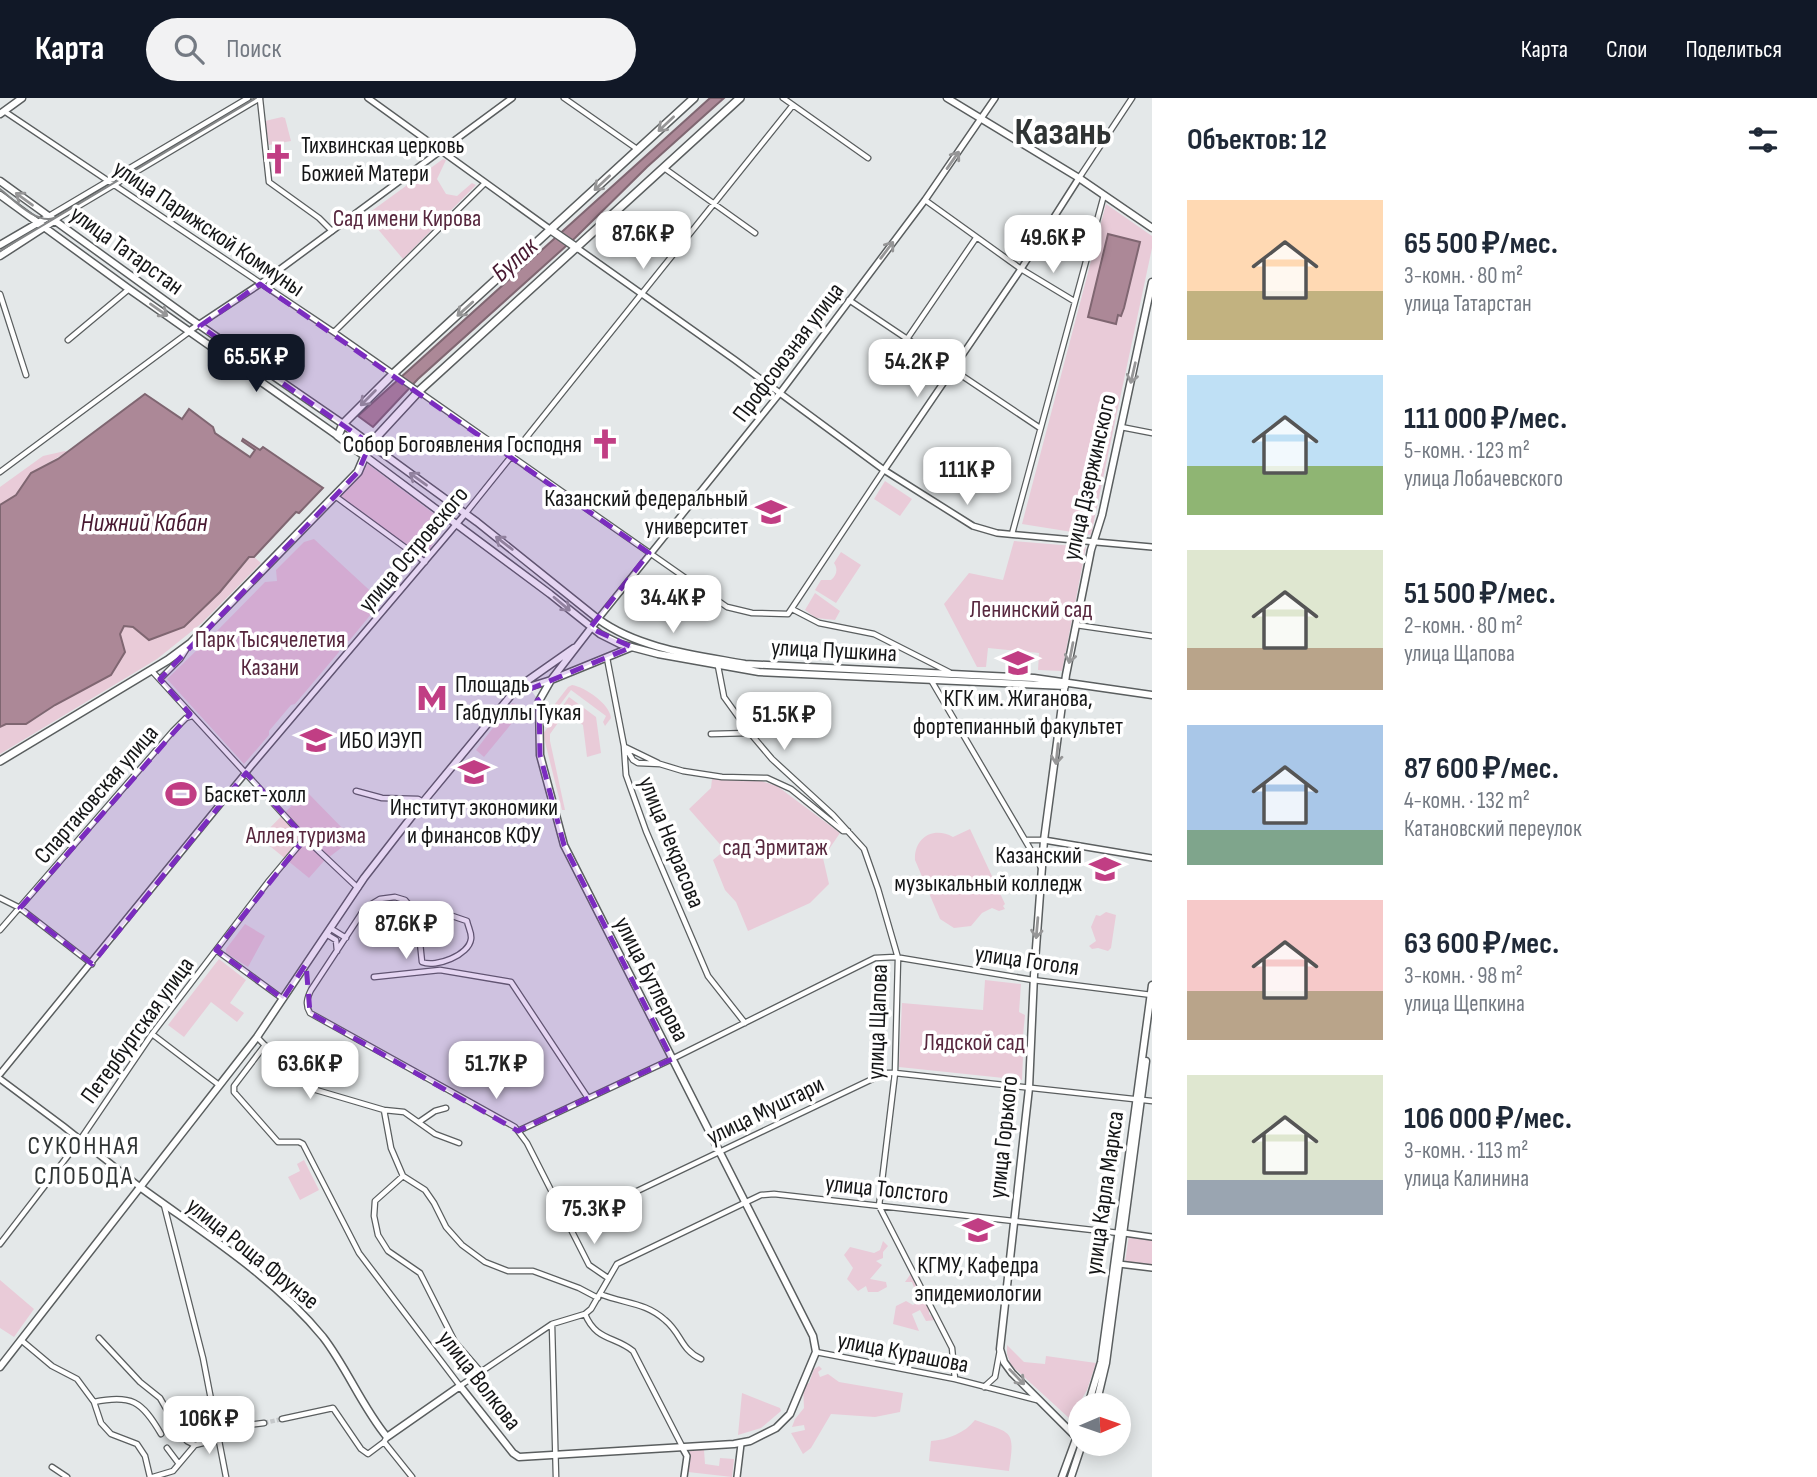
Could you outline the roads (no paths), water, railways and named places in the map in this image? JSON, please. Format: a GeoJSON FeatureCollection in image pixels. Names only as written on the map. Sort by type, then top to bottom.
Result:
{"type":"FeatureCollection","features":[{"type":"Feature","properties":{"kind":"main road"},"geometry":{"type":"LineString","coordinates":[[2,113],[22,98]]}},
{"type":"Feature","properties":{"kind":"main road"},"geometry":{"type":"LineString","coordinates":[[338,436],[343,424],[694,98]]}},
{"type":"Feature","properties":{"kind":"main road"},"geometry":{"type":"LineString","coordinates":[[0,759],[151,670],[191,643],[358,472],[370,444],[416,389],[740,98]]}},
{"type":"Feature","properties":{"kind":"main road"},"geometry":{"type":"LineString","coordinates":[[947,98],[1079,178],[1152,228]]}},
{"type":"Feature","properties":{"kind":"main road","name":"улица Татарстан"},"geometry":{"type":"LineString","coordinates":[[0,181],[200,326],[370,444]]}},
{"type":"Feature","properties":{"kind":"main road","name":"улица Татарстан"},"geometry":{"type":"LineString","coordinates":[[0,195],[365,456]]}},
{"type":"Feature","properties":{"kind":"main road"},"geometry":{"type":"LineString","coordinates":[[0,245],[51,219]]}},
{"type":"Feature","properties":{"kind":"main road"},"geometry":{"type":"LineString","coordinates":[[0,256],[41,225]]}},
{"type":"Feature","properties":{"kind":"main road"},"geometry":{"type":"LineString","coordinates":[[553,231],[574,247]]}},
{"type":"Feature","properties":{"kind":"main road","name":"улица Дзержинского"},"geometry":{"type":"LineString","coordinates":[[1065,684],[1152,282]]}},
{"type":"Feature","properties":{"kind":"main road","name":"улица Пушкина"},"geometry":{"type":"LineString","coordinates":[[370,444],[466,514],[598,619],[630,638],[745,664],[954,674],[1152,695]]}},
{"type":"Feature","properties":{"kind":"main road"},"geometry":{"type":"LineString","coordinates":[[0,759],[183,644],[279,548],[365,456]]}},
{"type":"Feature","properties":{"kind":"main road","name":"улица Пушкина"},"geometry":{"type":"LineString","coordinates":[[365,456],[550,594],[591,628],[606,638],[632,648],[759,672],[1065,684]]}},
{"type":"Feature","properties":{"kind":"main road"},"geometry":{"type":"LineString","coordinates":[[516,691],[529,691],[539,701],[551,680],[598,619]]}},
{"type":"Feature","properties":{"kind":"main road"},"geometry":{"type":"LineString","coordinates":[[0,1367],[257,1037],[358,888],[423,802],[516,691],[535,673],[579,645]]}},
{"type":"Feature","properties":{"kind":"main road"},"geometry":{"type":"LineString","coordinates":[[516,691],[632,648]]}},
{"type":"Feature","properties":{"kind":"main road","name":"улица Горького"},"geometry":{"type":"LineString","coordinates":[[1000,1349],[1029,1088],[1033,980],[1044,840],[1065,684]]}},
{"type":"Feature","properties":{"kind":"main road","name":"улица Бутлерова"},"geometry":{"type":"LineString","coordinates":[[539,701],[540,755],[564,845],[813,1336],[816,1352]]}},
{"type":"Feature","properties":{"kind":"main road","name":"улица Карла Маркса"},"geometry":{"type":"LineString","coordinates":[[1139,1100],[1152,985]]}},
{"type":"Feature","properties":{"kind":"main road","name":"улица Карла Маркса"},"geometry":{"type":"LineString","coordinates":[[1092,1393],[1101,1362],[1152,1016]]}},
{"type":"Feature","properties":{"kind":"main road","name":"улица Роща Фрунзе"},"geometry":{"type":"LineString","coordinates":[[140,1187],[223,1246],[305,1318],[341,1361],[386,1439]]}},
{"type":"Feature","properties":{"kind":"main road","name":"улица Карла Маркса"},"geometry":{"type":"LineString","coordinates":[[1099,1393],[1106,1363],[1121,1233]]}},
{"type":"Feature","properties":{"kind":"main road"},"geometry":{"type":"LineString","coordinates":[[1000,1349],[1004,1362],[1068,1428]]}},
{"type":"Feature","properties":{"kind":"main road","name":"улица Волкова"},"geometry":{"type":"LineString","coordinates":[[460,1386],[519,1457],[741,1444],[765,1434],[784,1421],[794,1406],[816,1352]]}},
{"type":"Feature","properties":{"kind":"main road"},"geometry":{"type":"LineString","coordinates":[[386,1439],[460,1386]]}},
{"type":"Feature","properties":{"kind":"main road"},"geometry":{"type":"LineString","coordinates":[[1062,1477],[1072,1456]]}},
{"type":"Feature","properties":{"kind":"main road"},"geometry":{"type":"LineString","coordinates":[[1071,1477],[1076,1456]]}},
{"type":"Feature","properties":{"kind":"street"},"geometry":{"type":"LineString","coordinates":[[51,219],[248,98]]}},
{"type":"Feature","properties":{"kind":"street"},"geometry":{"type":"LineString","coordinates":[[51,219],[114,186],[260,98],[269,182],[319,218],[332,231]]}},
{"type":"Feature","properties":{"kind":"street"},"geometry":{"type":"LineString","coordinates":[[368,98],[553,231]]}},
{"type":"Feature","properties":{"kind":"street"},"geometry":{"type":"LineString","coordinates":[[0,472],[512,98]]}},
{"type":"Feature","properties":{"kind":"street"},"geometry":{"type":"LineString","coordinates":[[564,98],[638,149]]}},
{"type":"Feature","properties":{"kind":"street"},"geometry":{"type":"LineString","coordinates":[[783,98],[868,158]]}},
{"type":"Feature","properties":{"kind":"street","name":"Профсоюзная улица"},"geometry":{"type":"LineString","coordinates":[[598,619],[780,393],[925,200],[995,98]]}},
{"type":"Feature","properties":{"kind":"street"},"geometry":{"type":"LineString","coordinates":[[954,674],[874,634],[819,623],[792,609],[1021,270],[1132,98]]}},
{"type":"Feature","properties":{"kind":"street","name":"улица Островского"},"geometry":{"type":"LineString","coordinates":[[0,1077],[246,773],[512,458],[793,105]]}},
{"type":"Feature","properties":{"kind":"street","name":"улица Парижской Коммуны"},"geometry":{"type":"LineString","coordinates":[[2,113],[334,332],[727,607],[752,614],[781,615],[788,614],[792,609]]}},
{"type":"Feature","properties":{"kind":"street"},"geometry":{"type":"LineString","coordinates":[[664,168],[755,233]]}},
{"type":"Feature","properties":{"kind":"street"},"geometry":{"type":"LineString","coordinates":[[334,332],[485,183]]}},
{"type":"Feature","properties":{"kind":"street"},"geometry":{"type":"LineString","coordinates":[[1012,534],[1104,195]]}},
{"type":"Feature","properties":{"kind":"street"},"geometry":{"type":"LineString","coordinates":[[925,200],[1021,270],[1074,301]]}},
{"type":"Feature","properties":{"kind":"street"},"geometry":{"type":"LineString","coordinates":[[907,339],[976,238]]}},
{"type":"Feature","properties":{"kind":"street"},"geometry":{"type":"LineString","coordinates":[[574,247],[884,470],[973,526],[1012,534],[1152,547]]}},
{"type":"Feature","properties":{"kind":"street"},"geometry":{"type":"LineString","coordinates":[[68,340],[129,289]]}},
{"type":"Feature","properties":{"kind":"street"},"geometry":{"type":"LineString","coordinates":[[0,294],[26,375]]}},
{"type":"Feature","properties":{"kind":"street"},"geometry":{"type":"LineString","coordinates":[[849,300],[1040,428]]}},
{"type":"Feature","properties":{"kind":"street"},"geometry":{"type":"LineString","coordinates":[[1121,426],[1152,433]]}},
{"type":"Feature","properties":{"kind":"street"},"geometry":{"type":"LineString","coordinates":[[335,496],[425,562]]}},
{"type":"Feature","properties":{"kind":"street"},"geometry":{"type":"LineString","coordinates":[[1076,625],[1152,636]]}},
{"type":"Feature","properties":{"kind":"street"},"geometry":{"type":"LineString","coordinates":[[160,679],[180,659],[191,643]]}},
{"type":"Feature","properties":{"kind":"street","name":"улица Некрасова"},"geometry":{"type":"LineString","coordinates":[[607,658],[624,746],[625,771],[631,788],[706,974],[745,1023]]}},
{"type":"Feature","properties":{"kind":"street"},"geometry":{"type":"LineString","coordinates":[[919,673],[923,666],[921,659]]}},
{"type":"Feature","properties":{"kind":"street","name":"улица Щапова"},"geometry":{"type":"LineString","coordinates":[[718,666],[724,697],[750,733],[772,759],[849,831],[864,849],[898,958],[895,1073],[879,1206]]}},
{"type":"Feature","properties":{"kind":"street"},"geometry":{"type":"LineString","coordinates":[[151,670],[305,838],[358,888]]}},
{"type":"Feature","properties":{"kind":"street"},"geometry":{"type":"LineString","coordinates":[[931,680],[1042,869]]}},
{"type":"Feature","properties":{"kind":"street","name":"Спартаковская улица"},"geometry":{"type":"LineString","coordinates":[[0,930],[173,731],[186,718],[192,716]]}},
{"type":"Feature","properties":{"kind":"street"},"geometry":{"type":"LineString","coordinates":[[711,734],[750,733]]}},
{"type":"Feature","properties":{"kind":"street"},"geometry":{"type":"LineString","coordinates":[[624,746],[635,762],[660,764]]}},
{"type":"Feature","properties":{"kind":"street"},"geometry":{"type":"LineString","coordinates":[[624,746],[660,764],[683,771],[722,777],[767,778],[790,789],[843,831],[849,831]]}},
{"type":"Feature","properties":{"kind":"street"},"geometry":{"type":"LineString","coordinates":[[356,791],[382,798],[418,799],[423,802]]}},
{"type":"Feature","properties":{"kind":"street","name":"Петербургская улица"},"geometry":{"type":"LineString","coordinates":[[0,1244],[80,1140],[152,1034],[305,838]]}},
{"type":"Feature","properties":{"kind":"street"},"geometry":{"type":"LineString","coordinates":[[1025,841],[1044,840],[1152,858]]}},
{"type":"Feature","properties":{"kind":"street"},"geometry":{"type":"LineString","coordinates":[[426,906],[467,921],[471,941],[448,961],[429,965],[422,962],[417,914],[405,900],[395,897],[380,900],[365,908],[307,997],[307,1008],[310,1013],[502,1119],[518,1131],[570,1223],[589,1265],[608,1278],[599,1296],[585,1314],[552,1324],[460,1386]]}},
{"type":"Feature","properties":{"kind":"street"},"geometry":{"type":"LineString","coordinates":[[0,898],[20,908],[92,964]]}},
{"type":"Feature","properties":{"kind":"street"},"geometry":{"type":"LineString","coordinates":[[328,931],[346,937]]}},
{"type":"Feature","properties":{"kind":"street"},"geometry":{"type":"LineString","coordinates":[[328,931],[335,940],[337,951]]}},
{"type":"Feature","properties":{"kind":"street"},"geometry":{"type":"LineString","coordinates":[[216,950],[283,999]]}},
{"type":"Feature","properties":{"kind":"street","name":"улица Гоголя"},"geometry":{"type":"LineString","coordinates":[[518,1131],[672,1059],[875,958],[898,958],[1033,980],[1151,995]]}},
{"type":"Feature","properties":{"kind":"street"},"geometry":{"type":"LineString","coordinates":[[374,977],[440,970],[511,982],[588,1098]]}},
{"type":"Feature","properties":{"kind":"street"},"geometry":{"type":"LineString","coordinates":[[152,1034],[219,1085]]}},
{"type":"Feature","properties":{"kind":"street"},"geometry":{"type":"LineString","coordinates":[[257,1037],[297,1079],[316,1090],[384,1110],[404,1112],[435,1134],[459,1143]]}},
{"type":"Feature","properties":{"kind":"street","name":"улица Волкова"},"geometry":{"type":"LineString","coordinates":[[265,1045],[234,1086],[234,1092],[278,1142],[303,1144],[359,1252],[460,1386]]}},
{"type":"Feature","properties":{"kind":"street","name":"улица Муштари"},"geometry":{"type":"LineString","coordinates":[[570,1223],[877,1076],[895,1073],[1152,1101]]}},
{"type":"Feature","properties":{"kind":"street"},"geometry":{"type":"LineString","coordinates":[[0,1077],[140,1187]]}},
{"type":"Feature","properties":{"kind":"street"},"geometry":{"type":"LineString","coordinates":[[419,1122],[435,1111],[446,1108]]}},
{"type":"Feature","properties":{"kind":"street"},"geometry":{"type":"LineString","coordinates":[[384,1110],[391,1148],[403,1176],[425,1190],[435,1203],[446,1227],[462,1245],[485,1262],[508,1271],[533,1272],[599,1296],[644,1306],[674,1328],[688,1353],[701,1359]]}},
{"type":"Feature","properties":{"kind":"street"},"geometry":{"type":"LineString","coordinates":[[403,1176],[375,1201],[374,1216],[378,1235],[388,1251],[420,1273],[455,1342],[481,1372]]}},
{"type":"Feature","properties":{"kind":"street","name":"улица Толстого"},"geometry":{"type":"LineString","coordinates":[[608,1278],[617,1264],[761,1195],[774,1194],[1152,1237]]}},
{"type":"Feature","properties":{"kind":"street"},"geometry":{"type":"LineString","coordinates":[[163,1205],[203,1358],[226,1477]]}},
{"type":"Feature","properties":{"kind":"street"},"geometry":{"type":"LineString","coordinates":[[879,1206],[952,1348],[955,1379]]}},
{"type":"Feature","properties":{"kind":"street"},"geometry":{"type":"LineString","coordinates":[[1119,1264],[1152,1268]]}},
{"type":"Feature","properties":{"kind":"street"},"geometry":{"type":"LineString","coordinates":[[585,1314],[594,1330],[603,1337],[633,1351],[687,1456],[684,1477]]}},
{"type":"Feature","properties":{"kind":"street"},"geometry":{"type":"LineString","coordinates":[[552,1324],[556,1477]]}},
{"type":"Feature","properties":{"kind":"street"},"geometry":{"type":"LineString","coordinates":[[99,1338],[140,1382],[160,1398],[180,1433],[195,1445]]}},
{"type":"Feature","properties":{"kind":"street"},"geometry":{"type":"LineString","coordinates":[[21,1340],[52,1366],[77,1379],[94,1402],[101,1423],[111,1434],[137,1444],[145,1456],[152,1477],[173,1471],[195,1445],[219,1439]]}},
{"type":"Feature","properties":{"kind":"street","name":"улица Курашова"},"geometry":{"type":"LineString","coordinates":[[984,1387],[995,1377],[1000,1349]]}},
{"type":"Feature","properties":{"kind":"street","name":"улица Курашова"},"geometry":{"type":"LineString","coordinates":[[816,1352],[955,1379],[1041,1400]]}},
{"type":"Feature","properties":{"kind":"street"},"geometry":{"type":"LineString","coordinates":[[94,1402],[114,1398],[141,1405],[161,1433]]}},
{"type":"Feature","properties":{"kind":"street"},"geometry":{"type":"LineString","coordinates":[[282,1419],[333,1408],[361,1450],[368,1454],[386,1439],[412,1477]]}},
{"type":"Feature","properties":{"kind":"street"},"geometry":{"type":"LineString","coordinates":[[217,1429],[264,1423]]}},
{"type":"Feature","properties":{"kind":"street"},"geometry":{"type":"LineString","coordinates":[[737,1477],[741,1444]]}},
{"type":"Feature","properties":{"kind":"street"},"geometry":{"type":"LineString","coordinates":[[167,1448],[178,1464]]}},
{"type":"Feature","properties":{"kind":"street"},"geometry":{"type":"LineString","coordinates":[[52,1466],[67,1477]]}},
{"type":"Feature","properties":{"kind":"water","name":"Булак"},"geometry":{"type":"Polygon","coordinates":[[[710,98],[724,98],[647,167],[575,238],[418,379],[373,427],[358,416],[710,98]]]}},
{"type":"Feature","properties":{"kind":"water"},"geometry":{"type":"Polygon","coordinates":[[[1108,234],[1140,242],[1124,308],[1121,316],[1118,315],[1116,324],[1088,317],[1108,234]]]}},
{"type":"Feature","properties":{"kind":"water","name":"Нижний Кабан"},"geometry":{"type":"Polygon","coordinates":[[[145,394],[182,419],[189,409],[213,427],[215,433],[250,457],[255,450],[242,441],[243,439],[260,450],[263,447],[323,488],[299,513],[296,512],[254,557],[249,557],[220,592],[184,627],[149,640],[133,627],[124,626],[120,634],[125,652],[111,675],[26,724],[6,724],[0,727],[0,505],[16,495],[31,473],[58,459],[145,394]]]}},
{"type":"Feature","properties":{"kind":"tunnel"},"geometry":{"type":"LineString","coordinates":[[264,1423],[282,1419]]}},
{"type":"Feature","properties":{"kind":"tram line"},"geometry":{"type":"LineString","coordinates":[[0,251],[256,98]]}},
{"type":"Feature","properties":{"kind":"tram line"},"geometry":{"type":"LineString","coordinates":[[0,189],[18,205],[40,218],[54,218]]}},
{"type":"Feature","properties":{"kind":"place","name":"Тихвинская церковь Божией Матери"},"geometry":{"type":"Point","coordinates":[278,159]}},
{"type":"Feature","properties":{"kind":"place","name":"Собор Богоявления Господня"},"geometry":{"type":"Point","coordinates":[605,444]}},
{"type":"Feature","properties":{"kind":"place","name":"Казанский федеральный университет"},"geometry":{"type":"Point","coordinates":[771,512]}},
{"type":"Feature","properties":{"kind":"place","name":"КГК им. Жиганова, фортепианный факультет"},"geometry":{"type":"Point","coordinates":[1018,663]}},
{"type":"Feature","properties":{"kind":"place","name":"Площадь Габдуллы Тукая"},"geometry":{"type":"Point","coordinates":[432,698]}},
{"type":"Feature","properties":{"kind":"place","name":"ИБО ИЭУП"},"geometry":{"type":"Point","coordinates":[316,740]}},
{"type":"Feature","properties":{"kind":"place","name":"Институт экономики и финансов КФУ"},"geometry":{"type":"Point","coordinates":[474,772]}},
{"type":"Feature","properties":{"kind":"place","name":"Баскет-холл"},"geometry":{"type":"Point","coordinates":[181,794]}},
{"type":"Feature","properties":{"kind":"place","name":"Казанский музыкальный колледж"},"geometry":{"type":"Point","coordinates":[1105,869]}},
{"type":"Feature","properties":{"kind":"place","name":"КГМУ, Кафедра эпидемиологии"},"geometry":{"type":"Point","coordinates":[978,1230]}},
{"type":"Feature","properties":{"kind":"district","name":"Казань"},"geometry":{"type":"Point","coordinates":[1063,131]}},
{"type":"Feature","properties":{"kind":"district","name":"СУКОННАЯ СЛОБОДА"},"geometry":{"type":"Point","coordinates":[84,1160]}},
{"type":"Feature","properties":{"kind":"park label","name":"Сад имени Кирова"},"geometry":{"type":"Point","coordinates":[407,218]}},
{"type":"Feature","properties":{"kind":"park label","name":"Ленинский сад"},"geometry":{"type":"Point","coordinates":[1031,609]}},
{"type":"Feature","properties":{"kind":"park label","name":"Парк Тысячелетия Казани"},"geometry":{"type":"Point","coordinates":[270,653]}},
{"type":"Feature","properties":{"kind":"park label","name":"Аллея туризма"},"geometry":{"type":"Point","coordinates":[306,835]}},
{"type":"Feature","properties":{"kind":"park label","name":"сад Эрмитаж"},"geometry":{"type":"Point","coordinates":[775,847]}},
{"type":"Feature","properties":{"kind":"park label","name":"Лядской сад"},"geometry":{"type":"Point","coordinates":[974,1042]}}]}
